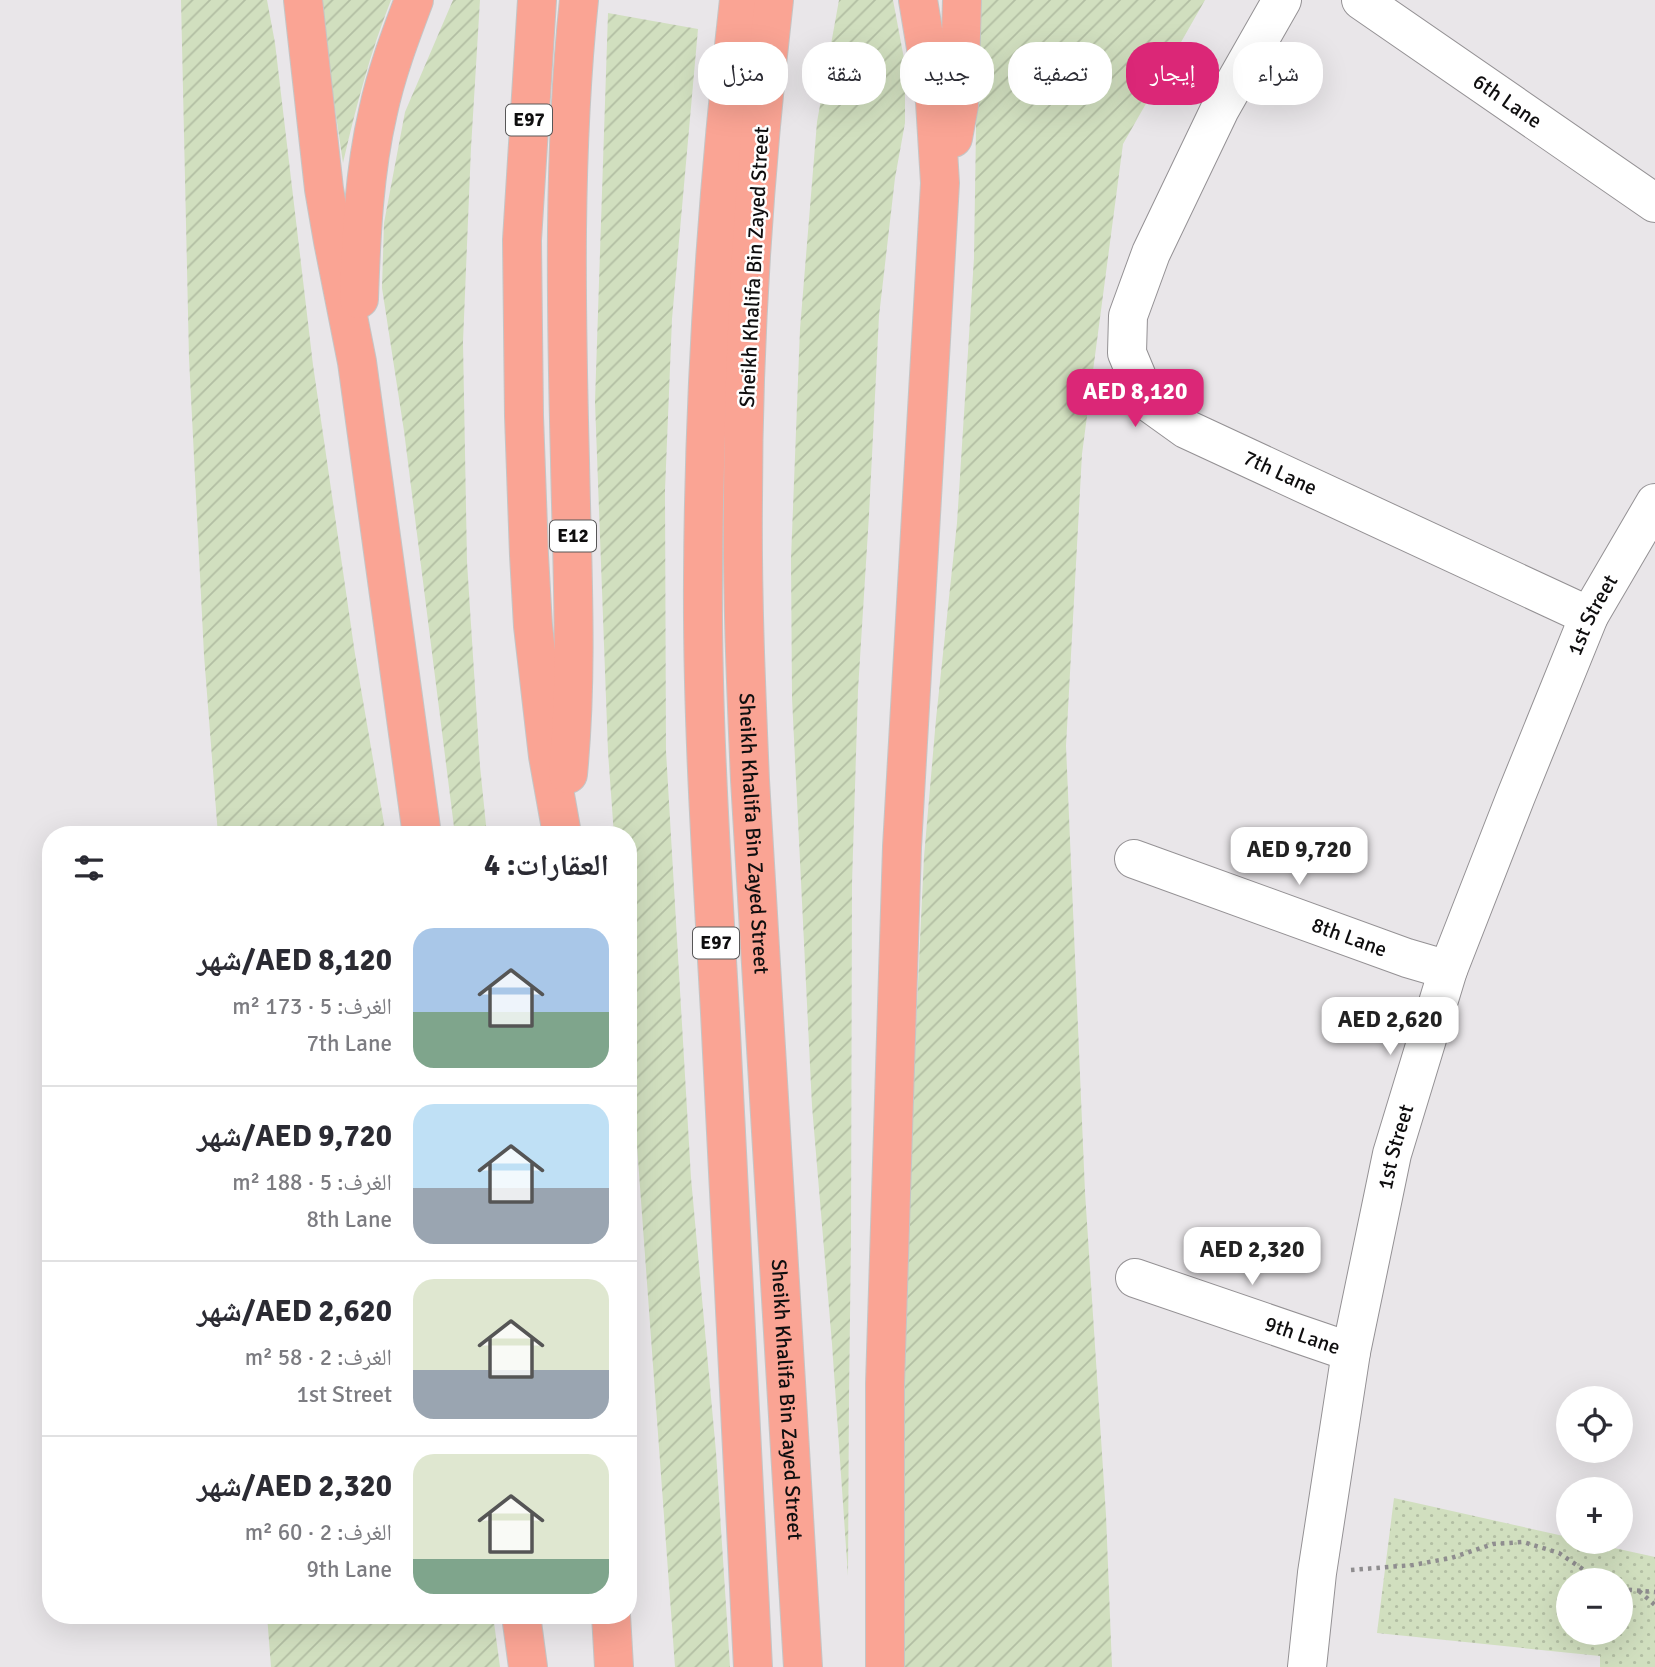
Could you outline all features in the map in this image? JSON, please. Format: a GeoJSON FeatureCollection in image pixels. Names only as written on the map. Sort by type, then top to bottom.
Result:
{"type":"FeatureCollection","features":[{"type":"Feature","properties":{"kind":"highway"},"geometry":{"type":"LineString","coordinates":[[303,0],[324,189],[357,362],[421,826]]}},
{"type":"Feature","properties":{"kind":"highway"},"geometry":{"type":"LineString","coordinates":[[357,362],[362,234],[377,114],[394,52],[414,0]]}},
{"type":"Feature","properties":{"kind":"highway","name":"E97"},"geometry":{"type":"LineString","coordinates":[[537,0],[522,240],[524,416],[533,626],[548,756],[561,826]]}},
{"type":"Feature","properties":{"kind":"highway","name":"E12"},"geometry":{"type":"LineString","coordinates":[[563,826],[571,742],[575,649],[567,238],[570,125],[579,0]]}},
{"type":"Feature","properties":{"kind":"highway","name":"E97"},"geometry":{"type":"LineString","coordinates":[[739,0],[729,93],[736,224],[706,426],[703,580],[705,741],[753,1667]]}},
{"type":"Feature","properties":{"kind":"highway","name":"Sheikh Khalifa Bin Zayed Street"},"geometry":{"type":"LineString","coordinates":[[774,0],[736,224],[746,363],[744,639],[750,780],[803,1667]]}},
{"type":"Feature","properties":{"kind":"highway"},"geometry":{"type":"LineString","coordinates":[[886,1667],[885,1384],[901,874],[940,183],[935,102],[918,0]]}},
{"type":"Feature","properties":{"kind":"highway"},"geometry":{"type":"LineString","coordinates":[[940,183],[954,137],[959,105],[962,0]]}},
{"type":"Feature","properties":{"kind":"highway"},"geometry":{"type":"LineString","coordinates":[[522,1624],[528,1667]]}},
{"type":"Feature","properties":{"kind":"highway"},"geometry":{"type":"LineString","coordinates":[[612,1624],[614,1667]]}},
{"type":"Feature","properties":{"kind":"street","name":"7th Lane"},"geometry":{"type":"LineString","coordinates":[[1282,0],[1220,109],[1151,253],[1128,316],[1127,353],[1147,401],[1186,429],[1589,616]]}},
{"type":"Feature","properties":{"kind":"street","name":"6th Lane"},"geometry":{"type":"LineString","coordinates":[[1361,0],[1655,203]]}},
{"type":"Feature","properties":{"kind":"street","name":"1st Street"},"geometry":{"type":"LineString","coordinates":[[1307,1667],[1317,1573],[1351,1352],[1392,1154],[1448,970],[1516,796],[1589,616],[1655,503]]}},
{"type":"Feature","properties":{"kind":"street","name":"8th Lane"},"geometry":{"type":"LineString","coordinates":[[1134,859],[1407,958],[1448,970]]}},
{"type":"Feature","properties":{"kind":"street","name":"9th Lane"},"geometry":{"type":"LineString","coordinates":[[1135,1278],[1351,1352]]}},
{"type":"Feature","properties":{"kind":"path"},"geometry":{"type":"LineString","coordinates":[[1317,1573],[1413,1565],[1451,1558],[1493,1544],[1523,1542],[1559,1553],[1581,1568]]}},
{"type":"Feature","properties":{"kind":"path"},"geometry":{"type":"LineString","coordinates":[[1633,1590],[1655,1592]]}},
{"type":"Feature","properties":{"kind":"path"},"geometry":{"type":"LineString","coordinates":[[1638,1591],[1655,1605]]}},
{"type":"Feature","properties":{"kind":"green space"},"geometry":{"type":"Polygon","coordinates":[[[181,0],[267,0],[275,43],[313,365],[355,654],[384,826],[217,826],[204,655],[189,358],[181,0]]]}},
{"type":"Feature","properties":{"kind":"green space"},"geometry":{"type":"Polygon","coordinates":[[[319,0],[391,0],[364,80],[343,163],[319,0]]]}},
{"type":"Feature","properties":{"kind":"green space"},"geometry":{"type":"Polygon","coordinates":[[[453,0],[480,0],[463,342],[467,562],[486,826],[454,826],[404,431],[382,288],[384,223],[405,112],[453,0]]]}},
{"type":"Feature","properties":{"kind":"green space"},"geometry":{"type":"Polygon","coordinates":[[[839,0],[893,0],[901,42],[900,105],[905,105],[905,123],[895,178],[879,316],[858,690],[852,884],[848,1576],[812,1106],[792,698],[791,559],[800,329],[820,105],[886,105],[886,42],[831,42],[839,0]]]}},
{"type":"Feature","properties":{"kind":"green space"},"geometry":{"type":"Polygon","coordinates":[[[978,0],[1205,0],[1181,42],[1126,42],[1126,105],[1145,105],[1123,144],[1082,454],[1066,746],[1085,1192],[1106,1515],[1112,1667],[900,1667],[907,1214],[924,857],[957,523],[974,258],[976,105],[994,105],[994,42],[977,42],[978,0]]]}},
{"type":"Feature","properties":{"kind":"green space"},"geometry":{"type":"Polygon","coordinates":[[[608,13],[698,29],[672,319],[665,490],[666,751],[691,1178],[716,1452],[730,1667],[675,1667],[637,1146],[637,826],[613,826],[608,752],[595,402],[608,13]]]}},
{"type":"Feature","properties":{"kind":"green space"},"geometry":{"type":"Polygon","coordinates":[[[1394,1498],[1556,1534],[1556,1554],[1633,1552],[1655,1557],[1655,1667],[1600,1667],[1600,1656],[1377,1633],[1394,1498]]]}},
{"type":"Feature","properties":{"kind":"green space"},"geometry":{"type":"Polygon","coordinates":[[[268,1624],[494,1624],[500,1667],[271,1667],[268,1624]]]}}]}
